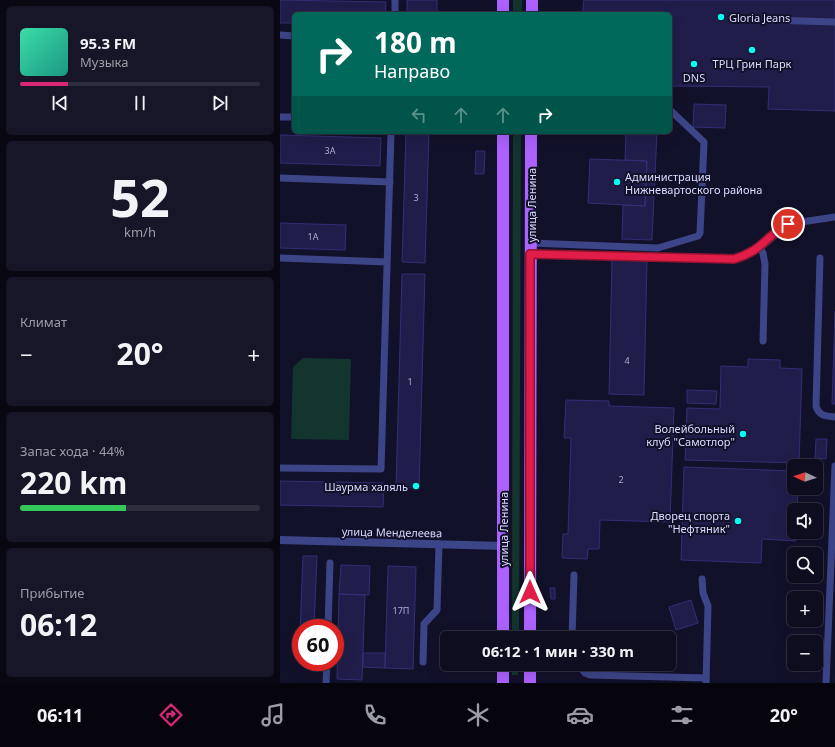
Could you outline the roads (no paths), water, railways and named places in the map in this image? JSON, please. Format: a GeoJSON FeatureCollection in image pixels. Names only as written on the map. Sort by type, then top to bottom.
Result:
{"type":"FeatureCollection","features":[{"type":"Feature","properties":{"kind":"main road"},"geometry":{"type":"LineString","coordinates":[[503,0],[503,12]]}},
{"type":"Feature","properties":{"kind":"main road"},"geometry":{"type":"LineString","coordinates":[[532,0],[532,12]]}},
{"type":"Feature","properties":{"kind":"main road","name":"улица Ленина"},"geometry":{"type":"LineString","coordinates":[[503,134],[503,631]]}},
{"type":"Feature","properties":{"kind":"main road","name":"улица Ленина"},"geometry":{"type":"LineString","coordinates":[[530,631],[531,134]]}},
{"type":"Feature","properties":{"kind":"main road"},"geometry":{"type":"LineString","coordinates":[[503,671],[503,683]]}},
{"type":"Feature","properties":{"kind":"main road"},"geometry":{"type":"LineString","coordinates":[[530,671],[530,683]]}},
{"type":"Feature","properties":{"kind":"street","name":"улица Менделеева"},"geometry":{"type":"LineString","coordinates":[[280,540],[503,546]]}},
{"type":"Feature","properties":{"kind":"lane"},"geometry":{"type":"LineString","coordinates":[[395,12],[396,0]]}},
{"type":"Feature","properties":{"kind":"lane"},"geometry":{"type":"LineString","coordinates":[[769,20],[835,22]]}},
{"type":"Feature","properties":{"kind":"lane"},"geometry":{"type":"LineString","coordinates":[[280,35],[292,36]]}},
{"type":"Feature","properties":{"kind":"lane"},"geometry":{"type":"LineString","coordinates":[[530,248],[658,248],[698,236],[700,233],[704,142],[672,112]]}},
{"type":"Feature","properties":{"kind":"lane"},"geometry":{"type":"LineString","coordinates":[[280,117],[292,117]]}},
{"type":"Feature","properties":{"kind":"lane"},"geometry":{"type":"LineString","coordinates":[[280,468],[381,469],[392,134]]}},
{"type":"Feature","properties":{"kind":"lane"},"geometry":{"type":"LineString","coordinates":[[280,178],[390,182]]}},
{"type":"Feature","properties":{"kind":"lane"},"geometry":{"type":"LineString","coordinates":[[530,248],[724,260],[742,257],[760,248],[788,224],[835,217]]}},
{"type":"Feature","properties":{"kind":"lane"},"geometry":{"type":"LineString","coordinates":[[760,248],[765,258],[763,341]]}},
{"type":"Feature","properties":{"kind":"lane"},"geometry":{"type":"LineString","coordinates":[[280,258],[387,262]]}},
{"type":"Feature","properties":{"kind":"lane"},"geometry":{"type":"LineString","coordinates":[[820,258],[816,406],[818,413],[823,416],[835,417]]}},
{"type":"Feature","properties":{"kind":"lane"},"geometry":{"type":"LineString","coordinates":[[826,683],[833,591],[835,466]]}},
{"type":"Feature","properties":{"kind":"lane"},"geometry":{"type":"LineString","coordinates":[[423,662],[424,624],[437,610],[439,544]]}},
{"type":"Feature","properties":{"kind":"lane"},"geometry":{"type":"LineString","coordinates":[[328,619],[330,563]]}},
{"type":"Feature","properties":{"kind":"lane"},"geometry":{"type":"LineString","coordinates":[[572,631],[574,575]]}},
{"type":"Feature","properties":{"kind":"lane"},"geometry":{"type":"LineString","coordinates":[[582,671],[584,674],[590,675],[706,681],[708,606],[703,593],[702,579]]}},
{"type":"Feature","properties":{"kind":"lane"},"geometry":{"type":"LineString","coordinates":[[326,683],[327,671]]}},
{"type":"Feature","properties":{"kind":"place","name":"Gloria Jeans"},"geometry":{"type":"Point","coordinates":[721,17]}},
{"type":"Feature","properties":{"kind":"place","name":"ТРЦ Грин Парк"},"geometry":{"type":"Point","coordinates":[752,50]}},
{"type":"Feature","properties":{"kind":"place","name":"DNS"},"geometry":{"type":"Point","coordinates":[694,64]}},
{"type":"Feature","properties":{"kind":"place","name":"Администрация Нижневартоского района"},"geometry":{"type":"Point","coordinates":[617,182]}},
{"type":"Feature","properties":{"kind":"place","name":"Волейбольный клуб \"Самотлор\""},"geometry":{"type":"Point","coordinates":[743,434]}},
{"type":"Feature","properties":{"kind":"place","name":"Шаурма халяль"},"geometry":{"type":"Point","coordinates":[416,486]}},
{"type":"Feature","properties":{"kind":"place","name":"Дворец спорта \"Нефтяник\""},"geometry":{"type":"Point","coordinates":[738,521]}}]}
